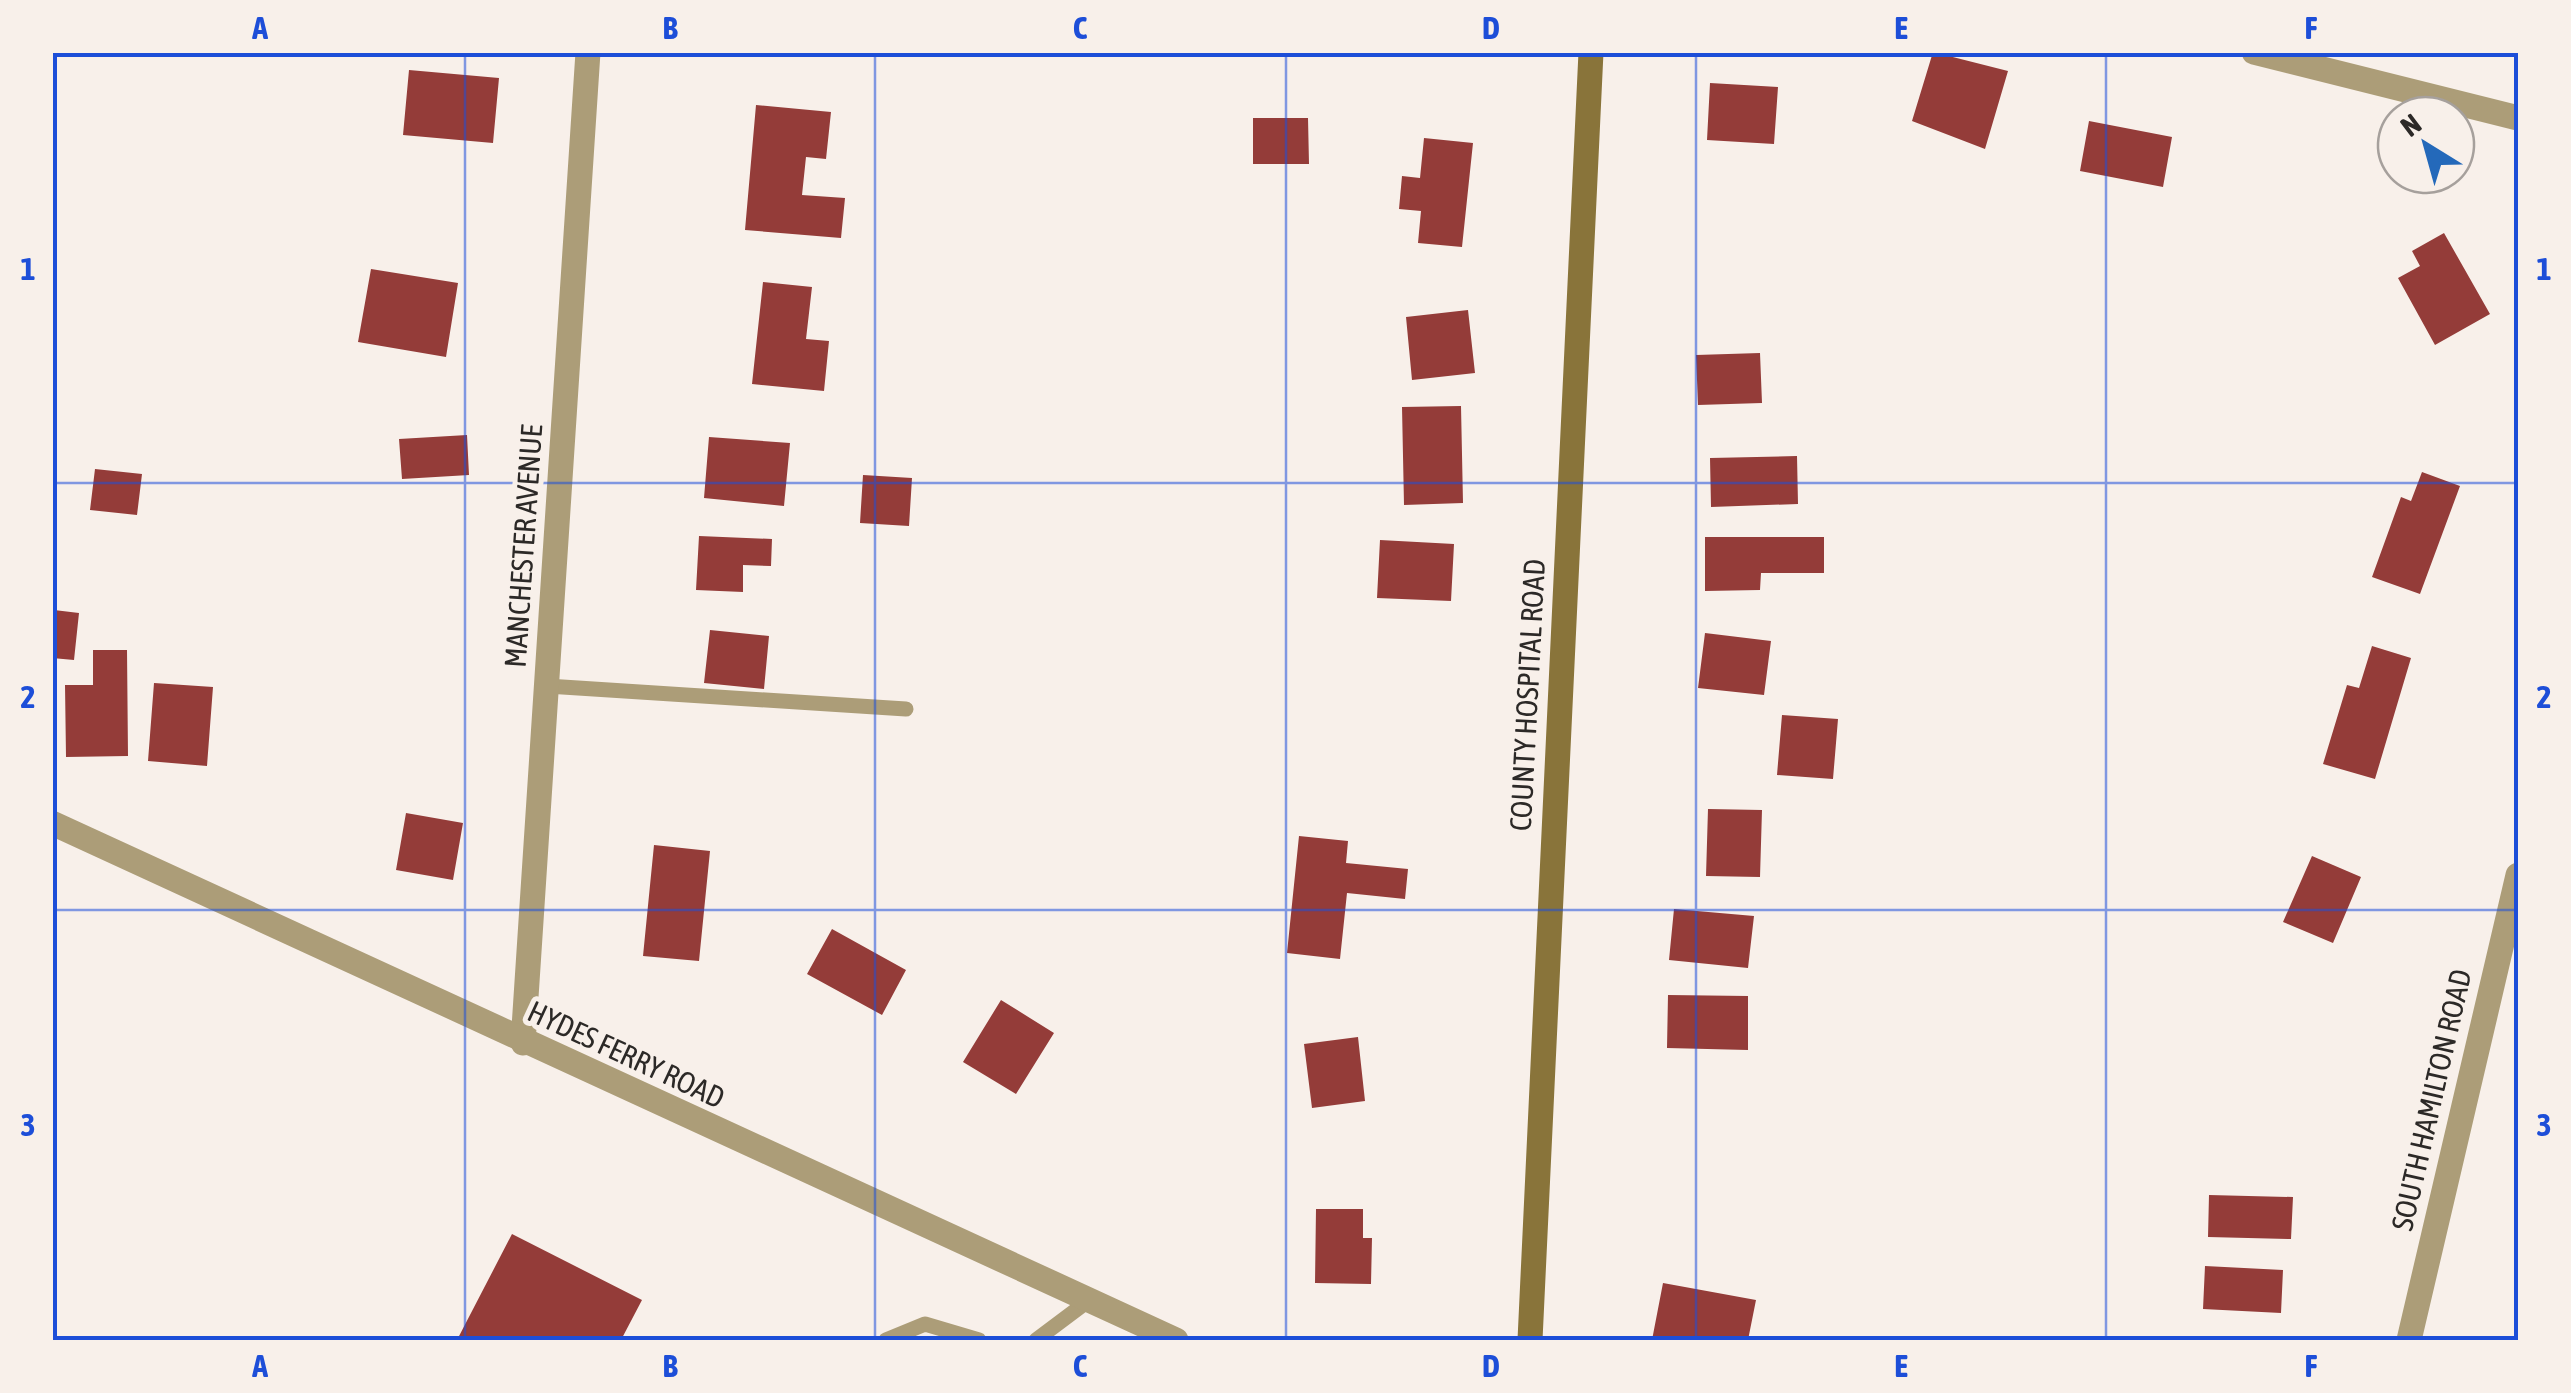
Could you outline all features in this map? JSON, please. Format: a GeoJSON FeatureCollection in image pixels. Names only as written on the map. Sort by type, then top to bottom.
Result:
{"type":"FeatureCollection","features":[{"type":"Feature","properties":{"kind":"main road","name":"COUNTY HOSPITAL ROAD"},"geometry":{"type":"LineString","coordinates":[[1530,1340],[1591,52]]}},
{"type":"Feature","properties":{"kind":"street","name":"MANCHESTER AVENUE"},"geometry":{"type":"LineString","coordinates":[[523,1044],[588,52]]}},
{"type":"Feature","properties":{"kind":"street"},"geometry":{"type":"LineString","coordinates":[[2254,52],[2518,118]]}},
{"type":"Feature","properties":{"kind":"street","name":"HYDES FERRY ROAD"},"geometry":{"type":"LineString","coordinates":[[52,824],[523,1044],[1176,1340]]}},
{"type":"Feature","properties":{"kind":"street","name":"SOUTH HAMILTON ROAD"},"geometry":{"type":"LineString","coordinates":[[2409,1340],[2518,875]]}},
{"type":"Feature","properties":{"kind":"lane"},"geometry":{"type":"LineString","coordinates":[[547,686],[906,710]]}},
{"type":"Feature","properties":{"kind":"lane"},"geometry":{"type":"LineString","coordinates":[[1036,1340],[1088,1301]]}},
{"type":"Feature","properties":{"kind":"lane"},"geometry":{"type":"LineString","coordinates":[[886,1340],[925,1324],[978,1340]]}},
{"type":"Feature","properties":{"kind":"building"},"geometry":{"type":"Polygon","coordinates":[[[1933,52],[2008,71],[1985,149],[1912,121],[1933,52]]]}},
{"type":"Feature","properties":{"kind":"building"},"geometry":{"type":"Polygon","coordinates":[[[409,70],[499,78],[493,143],[403,135],[409,70]]]}},
{"type":"Feature","properties":{"kind":"building"},"geometry":{"type":"Polygon","coordinates":[[[1710,83],[1778,87],[1774,144],[1707,140],[1710,83]]]}},
{"type":"Feature","properties":{"kind":"building"},"geometry":{"type":"Polygon","coordinates":[[[756,105],[831,112],[826,159],[806,157],[802,195],[845,198],[841,238],[745,230],[756,105]]]}},
{"type":"Feature","properties":{"kind":"building"},"geometry":{"type":"Polygon","coordinates":[[[1253,118],[1308,118],[1309,164],[1253,164],[1253,118]]]}},
{"type":"Feature","properties":{"kind":"building"},"geometry":{"type":"Polygon","coordinates":[[[2089,121],[2172,137],[2163,187],[2080,171],[2089,121]]]}},
{"type":"Feature","properties":{"kind":"building"},"geometry":{"type":"Polygon","coordinates":[[[1424,138],[1473,143],[1462,247],[1418,243],[1421,211],[1399,209],[1402,176],[1420,178],[1424,138]]]}},
{"type":"Feature","properties":{"kind":"building"},"geometry":{"type":"Polygon","coordinates":[[[2444,233],[2490,314],[2435,345],[2398,278],[2420,266],[2412,251],[2444,233]]]}},
{"type":"Feature","properties":{"kind":"building"},"geometry":{"type":"Polygon","coordinates":[[[371,269],[458,283],[446,357],[358,342],[371,269]]]}},
{"type":"Feature","properties":{"kind":"building"},"geometry":{"type":"Polygon","coordinates":[[[763,282],[812,287],[806,339],[829,341],[824,391],[752,384],[763,282]]]}},
{"type":"Feature","properties":{"kind":"building"},"geometry":{"type":"Polygon","coordinates":[[[1468,310],[1475,373],[1412,380],[1406,317],[1468,310]]]}},
{"type":"Feature","properties":{"kind":"building"},"geometry":{"type":"Polygon","coordinates":[[[1760,353],[1762,403],[1698,405],[1696,355],[1760,353]]]}},
{"type":"Feature","properties":{"kind":"building"},"geometry":{"type":"Polygon","coordinates":[[[1461,406],[1463,503],[1404,505],[1402,407],[1461,406]]]}},
{"type":"Feature","properties":{"kind":"building"},"geometry":{"type":"Polygon","coordinates":[[[467,435],[469,475],[402,479],[399,439],[467,435]]]}},
{"type":"Feature","properties":{"kind":"building"},"geometry":{"type":"Polygon","coordinates":[[[709,437],[790,443],[784,506],[704,498],[709,437]]]}},
{"type":"Feature","properties":{"kind":"building"},"geometry":{"type":"Polygon","coordinates":[[[1797,456],[1798,504],[1711,507],[1710,458],[1797,456]]]}},
{"type":"Feature","properties":{"kind":"building"},"geometry":{"type":"Polygon","coordinates":[[[95,469],[142,474],[137,515],[90,510],[95,469]]]}},
{"type":"Feature","properties":{"kind":"building"},"geometry":{"type":"Polygon","coordinates":[[[2422,472],[2460,486],[2420,594],[2372,577],[2401,497],[2411,501],[2422,472]]]}},
{"type":"Feature","properties":{"kind":"building"},"geometry":{"type":"Polygon","coordinates":[[[863,475],[912,478],[909,526],[860,523],[863,475]]]}},
{"type":"Feature","properties":{"kind":"building"},"geometry":{"type":"Polygon","coordinates":[[[699,536],[772,539],[771,566],[743,565],[743,592],[696,590],[699,536]]]}},
{"type":"Feature","properties":{"kind":"building"},"geometry":{"type":"Polygon","coordinates":[[[1705,537],[1824,537],[1824,573],[1761,573],[1760,590],[1705,591],[1705,537]]]}},
{"type":"Feature","properties":{"kind":"building"},"geometry":{"type":"Polygon","coordinates":[[[1380,540],[1454,544],[1451,601],[1377,598],[1380,540]]]}},
{"type":"Feature","properties":{"kind":"building"},"geometry":{"type":"Polygon","coordinates":[[[54,610],[79,613],[74,660],[52,658],[54,610]]]}},
{"type":"Feature","properties":{"kind":"building"},"geometry":{"type":"Polygon","coordinates":[[[710,630],[769,636],[764,689],[704,683],[710,630]]]}},
{"type":"Feature","properties":{"kind":"building"},"geometry":{"type":"Polygon","coordinates":[[[1705,633],[1771,641],[1764,695],[1698,688],[1705,633]]]}},
{"type":"Feature","properties":{"kind":"building"},"geometry":{"type":"Polygon","coordinates":[[[2372,646],[2411,658],[2375,779],[2323,764],[2347,685],[2359,688],[2372,646]]]}},
{"type":"Feature","properties":{"kind":"building"},"geometry":{"type":"Polygon","coordinates":[[[93,650],[127,650],[128,756],[66,757],[65,685],[93,685],[93,650]]]}},
{"type":"Feature","properties":{"kind":"building"},"geometry":{"type":"Polygon","coordinates":[[[154,683],[213,687],[207,766],[148,761],[154,683]]]}},
{"type":"Feature","properties":{"kind":"building"},"geometry":{"type":"Polygon","coordinates":[[[1782,715],[1838,719],[1833,779],[1777,775],[1782,715]]]}},
{"type":"Feature","properties":{"kind":"building"},"geometry":{"type":"Polygon","coordinates":[[[1708,809],[1762,810],[1760,877],[1706,876],[1708,809]]]}},
{"type":"Feature","properties":{"kind":"building"},"geometry":{"type":"Polygon","coordinates":[[[406,813],[463,823],[453,880],[396,870],[406,813]]]}},
{"type":"Feature","properties":{"kind":"building"},"geometry":{"type":"Polygon","coordinates":[[[1299,836],[1348,841],[1346,863],[1408,869],[1405,899],[1347,893],[1340,959],[1287,953],[1299,836]]]}},
{"type":"Feature","properties":{"kind":"building"},"geometry":{"type":"Polygon","coordinates":[[[654,845],[710,851],[699,961],[643,956],[654,845]]]}},
{"type":"Feature","properties":{"kind":"building"},"geometry":{"type":"Polygon","coordinates":[[[2312,856],[2361,877],[2333,943],[2283,922],[2312,856]]]}},
{"type":"Feature","properties":{"kind":"building"},"geometry":{"type":"Polygon","coordinates":[[[1674,909],[1754,916],[1748,968],[1669,960],[1674,909]]]}},
{"type":"Feature","properties":{"kind":"building"},"geometry":{"type":"Polygon","coordinates":[[[832,929],[906,970],[882,1015],[807,974],[832,929]]]}},
{"type":"Feature","properties":{"kind":"building"},"geometry":{"type":"Polygon","coordinates":[[[1668,995],[1748,996],[1748,1050],[1667,1048],[1668,995]]]}},
{"type":"Feature","properties":{"kind":"building"},"geometry":{"type":"Polygon","coordinates":[[[1001,1000],[1054,1033],[1016,1094],[963,1062],[1001,1000]]]}},
{"type":"Feature","properties":{"kind":"building"},"geometry":{"type":"Polygon","coordinates":[[[1358,1037],[1365,1101],[1312,1108],[1304,1044],[1358,1037]]]}},
{"type":"Feature","properties":{"kind":"building"},"geometry":{"type":"Polygon","coordinates":[[[2209,1195],[2293,1197],[2291,1239],[2208,1237],[2209,1195]]]}},
{"type":"Feature","properties":{"kind":"building"},"geometry":{"type":"Polygon","coordinates":[[[1316,1209],[1363,1209],[1363,1238],[1372,1238],[1371,1284],[1315,1283],[1316,1209]]]}},
{"type":"Feature","properties":{"kind":"building"},"geometry":{"type":"Polygon","coordinates":[[[512,1234],[642,1300],[621,1340],[457,1340],[512,1234]]]}},
{"type":"Feature","properties":{"kind":"building"},"geometry":{"type":"Polygon","coordinates":[[[2205,1266],[2283,1270],[2281,1313],[2203,1309],[2205,1266]]]}},
{"type":"Feature","properties":{"kind":"building"},"geometry":{"type":"Polygon","coordinates":[[[1663,1283],[1756,1300],[1748,1340],[1652,1340],[1663,1283]]]}}]}
